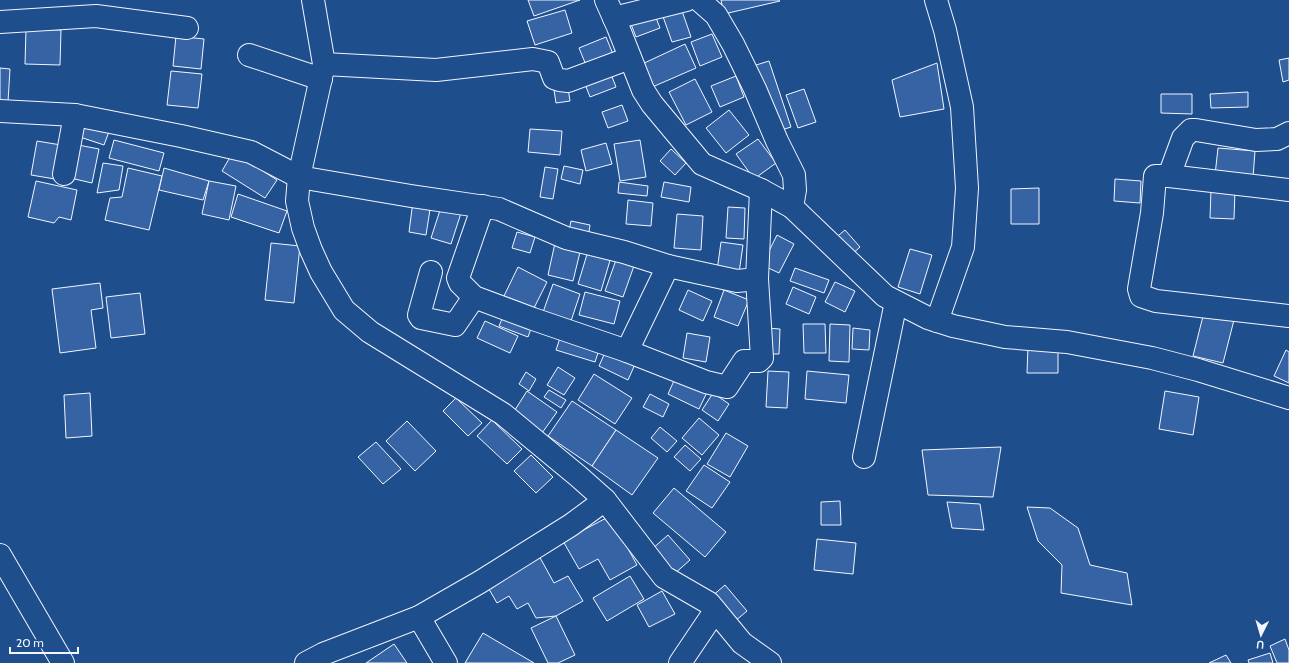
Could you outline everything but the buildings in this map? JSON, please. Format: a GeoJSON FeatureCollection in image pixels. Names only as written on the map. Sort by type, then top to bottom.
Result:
{"type":"FeatureCollection","features":[{"type":"Feature","properties":{"kind":"street"},"geometry":{"type":"LineString","coordinates":[[313,0],[322,71],[299,177],[297,201],[303,228],[321,272],[344,310],[370,332],[503,414],[605,500],[664,577],[709,603],[742,644],[770,663]]}},
{"type":"Feature","properties":{"kind":"street"},"geometry":{"type":"LineString","coordinates":[[686,0],[610,9],[643,90],[652,104],[702,164],[762,190],[792,207],[885,296],[928,318],[953,326],[1005,337],[1067,342],[1152,358],[1198,370],[1289,398]]}},
{"type":"Feature","properties":{"kind":"street"},"geometry":{"type":"LineString","coordinates":[[699,0],[716,15],[733,44],[794,175],[795,190],[792,207]]}},
{"type":"Feature","properties":{"kind":"street"},"geometry":{"type":"LineString","coordinates":[[936,0],[945,30],[962,107],[967,188],[963,247],[937,321]]}},
{"type":"Feature","properties":{"kind":"street"},"geometry":{"type":"LineString","coordinates":[[0,22],[96,16],[187,28]]}},
{"type":"Feature","properties":{"kind":"street"},"geometry":{"type":"LineString","coordinates":[[248,56],[322,71],[436,70],[533,59],[548,62],[554,78],[568,81],[630,58]]}},
{"type":"Feature","properties":{"kind":"street"},"geometry":{"type":"LineString","coordinates":[[0,111],[75,115],[181,136],[251,152],[299,177],[499,208],[566,238],[624,252],[668,266],[737,281],[757,279]]}},
{"type":"Feature","properties":{"kind":"street"},"geometry":{"type":"LineString","coordinates":[[64,174],[75,115]]}},
{"type":"Feature","properties":{"kind":"street"},"geometry":{"type":"LineString","coordinates":[[1168,176],[1183,138],[1191,130],[1256,140],[1277,139],[1289,133]]}},
{"type":"Feature","properties":{"kind":"street"},"geometry":{"type":"LineString","coordinates":[[1289,190],[1168,176],[1155,176],[1152,213],[1139,289],[1142,296],[1156,301],[1289,316]]}},
{"type":"Feature","properties":{"kind":"street"},"geometry":{"type":"LineString","coordinates":[[483,206],[458,278],[460,283],[474,297],[533,319],[627,350],[706,382],[727,387],[744,361],[759,361],[762,358],[757,279],[762,190]]}},
{"type":"Feature","properties":{"kind":"street"},"geometry":{"type":"LineString","coordinates":[[627,350],[668,266]]}},
{"type":"Feature","properties":{"kind":"street"},"geometry":{"type":"LineString","coordinates":[[431,272],[419,315],[421,318],[455,325],[474,297]]}},
{"type":"Feature","properties":{"kind":"street"},"geometry":{"type":"LineString","coordinates":[[864,457],[896,302]]}},
{"type":"Feature","properties":{"kind":"street"},"geometry":{"type":"LineString","coordinates":[[306,663],[323,654],[419,618],[571,525],[605,500]]}},
{"type":"Feature","properties":{"kind":"street"},"geometry":{"type":"LineString","coordinates":[[0,555],[63,663]]}},
{"type":"Feature","properties":{"kind":"street"},"geometry":{"type":"LineString","coordinates":[[680,663],[715,611]]}},
{"type":"Feature","properties":{"kind":"street"},"geometry":{"type":"LineString","coordinates":[[419,618],[446,663]]}}]}
